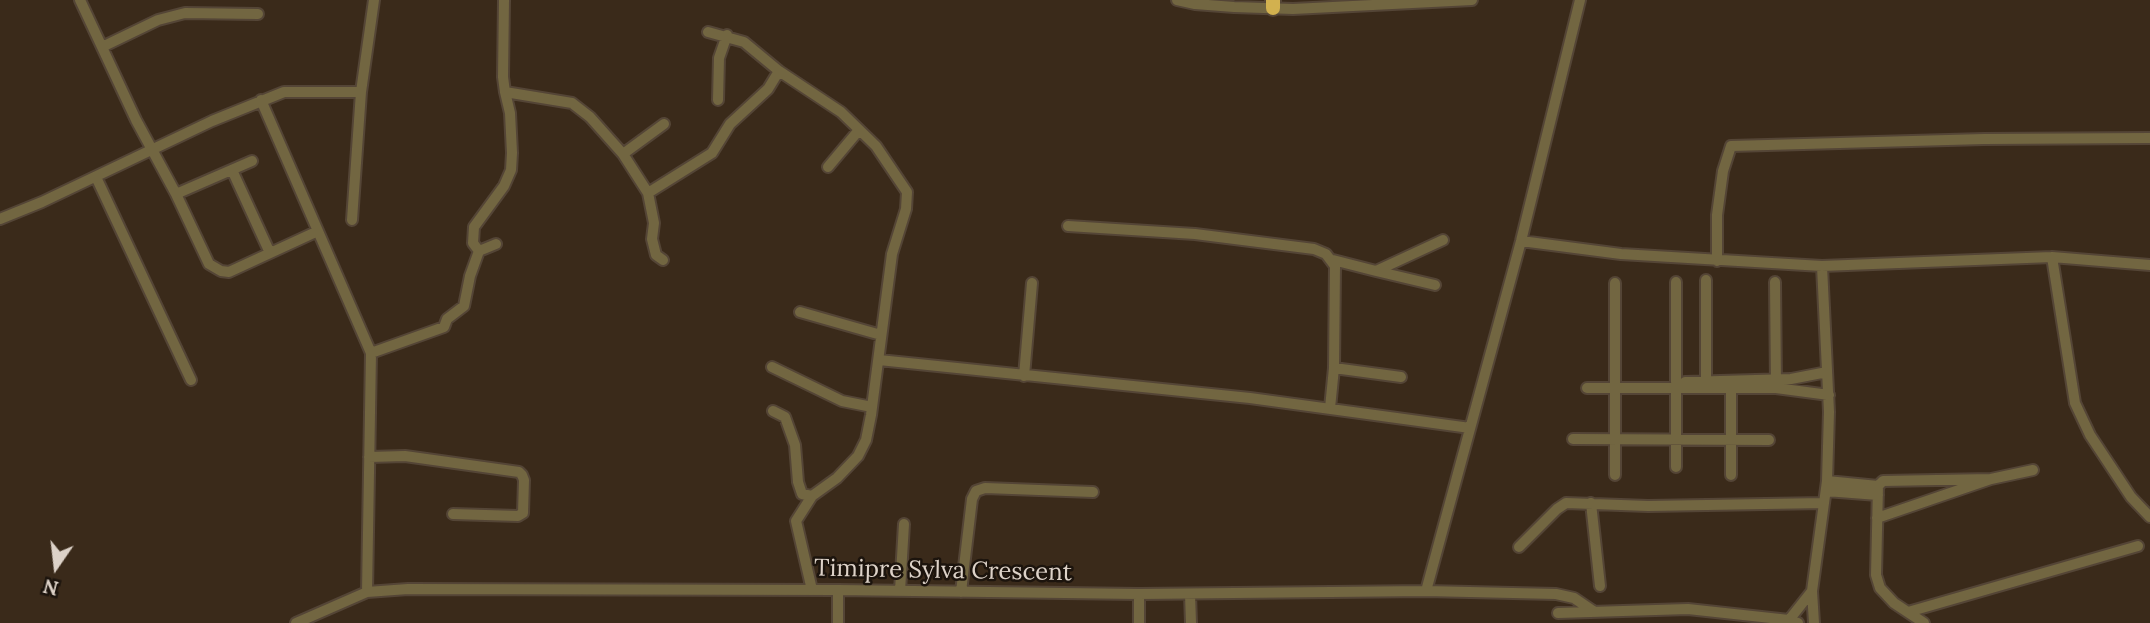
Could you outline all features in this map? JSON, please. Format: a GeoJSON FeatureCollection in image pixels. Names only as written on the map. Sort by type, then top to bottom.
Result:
{"type":"FeatureCollection","features":[{"type":"Feature","properties":{"kind":"street"},"geometry":{"type":"LineString","coordinates":[[80,0],[209,264],[229,272],[318,231]]}},
{"type":"Feature","properties":{"kind":"street"},"geometry":{"type":"LineString","coordinates":[[352,220],[361,92],[374,0]]}},
{"type":"Feature","properties":{"kind":"street"},"geometry":{"type":"LineString","coordinates":[[479,251],[473,243],[474,227],[504,186],[511,170],[513,153],[510,113],[503,77],[504,0]]}},
{"type":"Feature","properties":{"kind":"street"},"geometry":{"type":"LineString","coordinates":[[1177,0],[1195,4],[1346,8],[1472,0]]}},
{"type":"Feature","properties":{"kind":"street"},"geometry":{"type":"LineString","coordinates":[[1426,591],[1521,241],[1580,0]]}},
{"type":"Feature","properties":{"kind":"street"},"geometry":{"type":"LineString","coordinates":[[102,47],[158,20],[186,13],[258,14]]}},
{"type":"Feature","properties":{"kind":"street"},"geometry":{"type":"LineString","coordinates":[[708,32],[727,35],[744,42],[779,71],[841,112],[876,146],[907,192],[906,209],[892,254],[866,440],[858,456],[837,478],[812,496],[796,522],[812,590]]}},
{"type":"Feature","properties":{"kind":"street"},"geometry":{"type":"LineString","coordinates":[[718,100],[719,58],[727,35]]}},
{"type":"Feature","properties":{"kind":"street"},"geometry":{"type":"LineString","coordinates":[[648,193],[712,153],[730,124],[768,89],[779,71]]}},
{"type":"Feature","properties":{"kind":"street"},"geometry":{"type":"LineString","coordinates":[[0,219],[261,100],[284,92],[361,92]]}},
{"type":"Feature","properties":{"kind":"street"},"geometry":{"type":"LineString","coordinates":[[505,92],[572,103],[590,117],[623,154],[648,193],[654,223],[652,239],[656,255],[663,260]]}},
{"type":"Feature","properties":{"kind":"street"},"geometry":{"type":"LineString","coordinates":[[261,100],[371,353],[367,592]]}},
{"type":"Feature","properties":{"kind":"street"},"geometry":{"type":"LineString","coordinates":[[623,154],[664,124]]}},
{"type":"Feature","properties":{"kind":"street"},"geometry":{"type":"LineString","coordinates":[[828,167],[859,130]]}},
{"type":"Feature","properties":{"kind":"street"},"geometry":{"type":"LineString","coordinates":[[1717,261],[1717,215],[1723,171],[1731,146],[1984,139],[2150,138]]}},
{"type":"Feature","properties":{"kind":"street"},"geometry":{"type":"LineString","coordinates":[[176,194],[252,161]]}},
{"type":"Feature","properties":{"kind":"street"},"geometry":{"type":"LineString","coordinates":[[232,170],[271,253]]}},
{"type":"Feature","properties":{"kind":"street"},"geometry":{"type":"LineString","coordinates":[[96,177],[191,380]]}},
{"type":"Feature","properties":{"kind":"street"},"geometry":{"type":"LineString","coordinates":[[1068,226],[1195,234],[1314,249],[1333,260],[1435,285]]}},
{"type":"Feature","properties":{"kind":"street"},"geometry":{"type":"LineString","coordinates":[[1376,271],[1443,240]]}},
{"type":"Feature","properties":{"kind":"street"},"geometry":{"type":"LineString","coordinates":[[1521,241],[1621,254],[1822,266],[2052,257],[2150,265]]}},
{"type":"Feature","properties":{"kind":"street"},"geometry":{"type":"LineString","coordinates":[[371,353],[444,327],[447,319],[464,306],[470,276],[479,251],[496,244]]}},
{"type":"Feature","properties":{"kind":"street"},"geometry":{"type":"LineString","coordinates":[[2052,257],[2075,403],[2090,435],[2131,496],[2150,517]]}},
{"type":"Feature","properties":{"kind":"street"},"geometry":{"type":"LineString","coordinates":[[1330,408],[1334,368],[1333,260]]}},
{"type":"Feature","properties":{"kind":"street"},"geometry":{"type":"LineString","coordinates":[[1814,623],[1812,591],[1826,486],[1829,395],[1822,266]]}},
{"type":"Feature","properties":{"kind":"street"},"geometry":{"type":"LineString","coordinates":[[1706,280],[1706,382]]}},
{"type":"Feature","properties":{"kind":"street"},"geometry":{"type":"LineString","coordinates":[[1676,282],[1676,467]]}},
{"type":"Feature","properties":{"kind":"street"},"geometry":{"type":"LineString","coordinates":[[1775,282],[1776,384]]}},
{"type":"Feature","properties":{"kind":"street"},"geometry":{"type":"LineString","coordinates":[[1024,376],[1032,283]]}},
{"type":"Feature","properties":{"kind":"street"},"geometry":{"type":"LineString","coordinates":[[1615,283],[1612,386],[1615,475]]}},
{"type":"Feature","properties":{"kind":"street"},"geometry":{"type":"LineString","coordinates":[[800,312],[881,335]]}},
{"type":"Feature","properties":{"kind":"street"},"geometry":{"type":"LineString","coordinates":[[879,360],[1330,408],[1470,428]]}},
{"type":"Feature","properties":{"kind":"street"},"geometry":{"type":"LineString","coordinates":[[772,367],[842,401],[872,407]]}},
{"type":"Feature","properties":{"kind":"street"},"geometry":{"type":"LineString","coordinates":[[1334,368],[1401,377]]}},
{"type":"Feature","properties":{"kind":"street"},"geometry":{"type":"LineString","coordinates":[[1587,388],[1676,386],[1731,389],[1776,384],[1827,372]]}},
{"type":"Feature","properties":{"kind":"street"},"geometry":{"type":"LineString","coordinates":[[1676,386],[1706,382],[1776,384],[1829,395]]}},
{"type":"Feature","properties":{"kind":"street"},"geometry":{"type":"LineString","coordinates":[[1731,389],[1731,475]]}},
{"type":"Feature","properties":{"kind":"street"},"geometry":{"type":"LineString","coordinates":[[773,411],[785,417],[795,445],[798,482],[802,494],[812,496]]}},
{"type":"Feature","properties":{"kind":"street"},"geometry":{"type":"LineString","coordinates":[[1573,439],[1769,440]]}},
{"type":"Feature","properties":{"kind":"street"},"geometry":{"type":"LineString","coordinates":[[369,457],[405,456],[519,472],[522,475],[523,513],[518,516],[453,514]]}},
{"type":"Feature","properties":{"kind":"street"},"geometry":{"type":"LineString","coordinates":[[1877,518],[1991,480],[2034,470]]}},
{"type":"Feature","properties":{"kind":"street"},"geometry":{"type":"LineString","coordinates":[[1924,623],[1880,588],[1876,575],[1878,491],[1883,481],[1888,480],[1991,480]]}},
{"type":"Feature","properties":{"kind":"street"},"geometry":{"type":"LineString","coordinates":[[1826,486],[1878,491]]}},
{"type":"Feature","properties":{"kind":"street"},"geometry":{"type":"LineString","coordinates":[[961,592],[972,499],[976,491],[985,488],[1093,492]]}},
{"type":"Feature","properties":{"kind":"street"},"geometry":{"type":"LineString","coordinates":[[1519,547],[1566,503],[1648,506],[1824,503]]}},
{"type":"Feature","properties":{"kind":"street"},"geometry":{"type":"LineString","coordinates":[[1591,503],[1600,586]]}},
{"type":"Feature","properties":{"kind":"street"},"geometry":{"type":"LineString","coordinates":[[900,591],[904,524]]}},
{"type":"Feature","properties":{"kind":"street"},"geometry":{"type":"LineString","coordinates":[[1908,612],[2138,546]]}},
{"type":"Feature","properties":{"kind":"street","name":"Timipre Sylva Crescent"},"geometry":{"type":"LineString","coordinates":[[296,623],[367,592],[408,589],[1139,594],[1426,591],[1556,594],[1574,598],[1593,611]]}},
{"type":"Feature","properties":{"kind":"street"},"geometry":{"type":"LineString","coordinates":[[838,590],[838,623]]}},
{"type":"Feature","properties":{"kind":"street"},"geometry":{"type":"LineString","coordinates":[[1794,621],[1812,591]]}},
{"type":"Feature","properties":{"kind":"street"},"geometry":{"type":"LineString","coordinates":[[1139,594],[1139,623]]}},
{"type":"Feature","properties":{"kind":"street"},"geometry":{"type":"LineString","coordinates":[[1190,594],[1191,623]]}},
{"type":"Feature","properties":{"kind":"street"},"geometry":{"type":"LineString","coordinates":[[1556,594],[1558,618]]}},
{"type":"Feature","properties":{"kind":"street","name":"Timipre Sylva Crescent"},"geometry":{"type":"LineString","coordinates":[[1558,618],[1593,611],[1688,609],[1794,621]]}}]}
